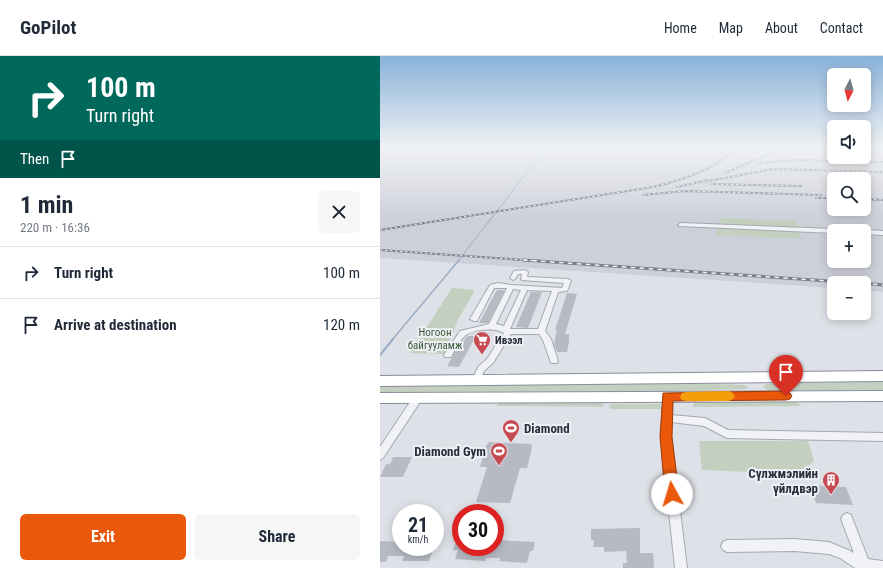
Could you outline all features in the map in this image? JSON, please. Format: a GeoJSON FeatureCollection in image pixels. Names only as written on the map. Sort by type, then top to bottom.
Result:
{"type":"FeatureCollection","features":[{"type":"Feature","properties":{"kind":"highway"},"geometry":{"type":"LineString","coordinates":[[380,381],[883,376]]}},
{"type":"Feature","properties":{"kind":"highway"},"geometry":{"type":"LineString","coordinates":[[753,378],[759,396]]}},
{"type":"Feature","properties":{"kind":"highway"},"geometry":{"type":"LineString","coordinates":[[380,398],[883,396]]}},
{"type":"Feature","properties":{"kind":"street"},"geometry":{"type":"LineString","coordinates":[[681,225],[827,231]]}},
{"type":"Feature","properties":{"kind":"street"},"geometry":{"type":"LineString","coordinates":[[871,232],[883,233]]}},
{"type":"Feature","properties":{"kind":"street"},"geometry":{"type":"LineString","coordinates":[[476,380],[481,370],[496,353],[507,330],[522,287],[525,272],[516,272],[513,278]]}},
{"type":"Feature","properties":{"kind":"street"},"geometry":{"type":"LineString","coordinates":[[474,319],[492,286],[498,284],[511,287],[566,289],[568,281],[524,279]]}},
{"type":"Feature","properties":{"kind":"street"},"geometry":{"type":"LineString","coordinates":[[491,326],[511,287]]}},
{"type":"Feature","properties":{"kind":"street"},"geometry":{"type":"LineString","coordinates":[[541,331],[556,289]]}},
{"type":"Feature","properties":{"kind":"street"},"geometry":{"type":"LineString","coordinates":[[448,355],[463,333],[491,326],[507,330],[541,331]]}},
{"type":"Feature","properties":{"kind":"street"},"geometry":{"type":"LineString","coordinates":[[541,331],[547,339],[554,361]]}},
{"type":"Feature","properties":{"kind":"street"},"geometry":{"type":"LineString","coordinates":[[667,397],[666,437],[681,568]]}},
{"type":"Feature","properties":{"kind":"street"},"geometry":{"type":"LineString","coordinates":[[380,455],[417,399]]}},
{"type":"Feature","properties":{"kind":"street"},"geometry":{"type":"LineString","coordinates":[[667,418],[705,422],[727,434],[883,437]]}},
{"type":"Feature","properties":{"kind":"street"},"geometry":{"type":"LineString","coordinates":[[846,519],[861,565]]}},
{"type":"Feature","properties":{"kind":"street"},"geometry":{"type":"LineString","coordinates":[[727,546],[794,545],[829,548],[844,554],[861,565],[883,567]]}},
{"type":"Feature","properties":{"kind":"shaded area"},"geometry":{"type":"Polygon","coordinates":[[[380,172],[883,172],[883,292],[871,291],[871,276],[827,276],[827,288],[380,258],[380,172]]]}},
{"type":"Feature","properties":{"kind":"green space"},"geometry":{"type":"Polygon","coordinates":[[[719,218],[796,221],[799,229],[721,226],[719,218]]]}},
{"type":"Feature","properties":{"kind":"green space"},"geometry":{"type":"Polygon","coordinates":[[[716,229],[799,232],[802,239],[717,235],[716,229]]]}},
{"type":"Feature","properties":{"kind":"green space","name":"Ногоон байгууламж"},"geometry":{"type":"Polygon","coordinates":[[[452,288],[475,290],[458,320],[444,354],[410,353],[452,288]]]}},
{"type":"Feature","properties":{"kind":"green space"},"geometry":{"type":"Polygon","coordinates":[[[883,382],[883,390],[768,390],[763,387],[766,384],[883,382]]]}},
{"type":"Feature","properties":{"kind":"green space"},"geometry":{"type":"Polygon","coordinates":[[[672,383],[745,385],[748,387],[746,389],[669,391],[380,392],[380,386],[672,383]]]}},
{"type":"Feature","properties":{"kind":"green space"},"geometry":{"type":"Polygon","coordinates":[[[500,401],[599,402],[604,404],[603,407],[497,406],[500,401]]]}},
{"type":"Feature","properties":{"kind":"green space"},"geometry":{"type":"Polygon","coordinates":[[[694,401],[795,401],[802,406],[693,407],[694,401]]]}},
{"type":"Feature","properties":{"kind":"green space"},"geometry":{"type":"Polygon","coordinates":[[[612,404],[660,404],[662,409],[610,409],[609,406],[612,404]]]}},
{"type":"Feature","properties":{"kind":"green space"},"geometry":{"type":"Polygon","coordinates":[[[699,441],[808,441],[814,461],[800,474],[702,470],[699,441]]]}},
{"type":"Feature","properties":{"kind":"building"},"geometry":{"type":"Polygon","coordinates":[[[497,290],[505,290],[488,323],[479,323],[497,290]]]}},
{"type":"Feature","properties":{"kind":"building"},"geometry":{"type":"Polygon","coordinates":[[[531,292],[542,292],[528,328],[516,327],[531,292]]]}},
{"type":"Feature","properties":{"kind":"building"},"geometry":{"type":"Polygon","coordinates":[[[567,293],[577,294],[565,334],[569,334],[569,342],[567,352],[557,352],[554,344],[557,330],[555,330],[567,293]]]}},
{"type":"Feature","properties":{"kind":"building"},"geometry":{"type":"Polygon","coordinates":[[[468,336],[476,336],[459,367],[447,366],[460,344],[468,336]]]}},
{"type":"Feature","properties":{"kind":"building"},"geometry":{"type":"Polygon","coordinates":[[[489,442],[531,444],[532,448],[527,468],[520,468],[510,503],[476,502],[487,467],[480,467],[486,446],[489,442]]]}},
{"type":"Feature","properties":{"kind":"building"},"geometry":{"type":"Polygon","coordinates":[[[393,457],[412,457],[403,477],[380,477],[386,464],[390,464],[393,457]]]}},
{"type":"Feature","properties":{"kind":"building","name":"Сүлжмэлийн үйлдвэр"},"geometry":{"type":"Polygon","coordinates":[[[810,485],[846,487],[853,505],[816,503],[810,485]]]}},
{"type":"Feature","properties":{"kind":"building"},"geometry":{"type":"Polygon","coordinates":[[[640,528],[640,553],[653,553],[654,568],[623,568],[623,563],[627,563],[626,551],[604,552],[604,547],[593,547],[594,540],[591,540],[591,529],[640,528]]]}},
{"type":"Feature","properties":{"kind":"building"},"geometry":{"type":"Polygon","coordinates":[[[504,540],[535,542],[533,551],[530,551],[527,563],[499,561],[500,558],[486,558],[485,561],[455,559],[456,556],[504,556],[504,540]]]}},
{"type":"Feature","properties":{"kind":"building"},"geometry":{"type":"Polygon","coordinates":[[[380,541],[392,542],[392,556],[388,556],[386,562],[380,562],[380,541]]]}},
{"type":"Feature","properties":{"kind":"building"},"geometry":{"type":"Polygon","coordinates":[[[404,556],[431,556],[429,561],[402,561],[404,556]]]}},
{"type":"Feature","properties":{"kind":"waterway"},"geometry":{"type":"LineString","coordinates":[[458,261],[527,172]]}},
{"type":"Feature","properties":{"kind":"waterway"},"geometry":{"type":"LineString","coordinates":[[392,340],[459,260]]}},
{"type":"Feature","properties":{"kind":"waterway"},"geometry":{"type":"LineString","coordinates":[[380,355],[393,339]]}},
{"type":"Feature","properties":{"kind":"railway"},"geometry":{"type":"LineString","coordinates":[[380,230],[653,187],[673,182],[700,172]]}},
{"type":"Feature","properties":{"kind":"railway"},"geometry":{"type":"LineString","coordinates":[[703,182],[757,172]]}},
{"type":"Feature","properties":{"kind":"railway"},"geometry":{"type":"LineString","coordinates":[[677,187],[708,180]]}},
{"type":"Feature","properties":{"kind":"railway"},"geometry":{"type":"LineString","coordinates":[[711,184],[801,186]]}},
{"type":"Feature","properties":{"kind":"railway"},"geometry":{"type":"LineString","coordinates":[[643,195],[685,191],[821,195]]}},
{"type":"Feature","properties":{"kind":"railway"},"geometry":{"type":"LineString","coordinates":[[816,198],[827,198]]}},
{"type":"Feature","properties":{"kind":"railway"},"geometry":{"type":"LineString","coordinates":[[871,199],[883,200]]}},
{"type":"Feature","properties":{"kind":"railway"},"geometry":{"type":"LineString","coordinates":[[380,250],[537,261]]}},
{"type":"Feature","properties":{"kind":"railway"},"geometry":{"type":"LineString","coordinates":[[523,260],[827,281]]}},
{"type":"Feature","properties":{"kind":"railway"},"geometry":{"type":"LineString","coordinates":[[871,284],[883,285]]}},
{"type":"Feature","properties":{"kind":"slow traffic"},"geometry":{"type":"LineString","coordinates":[[686,397],[729,396]]}},
{"type":"Feature","properties":{"kind":"place","name":"Ивээл"},"geometry":{"type":"Point","coordinates":[482,355]}},
{"type":"Feature","properties":{"kind":"place","name":"Diamond"},"geometry":{"type":"Point","coordinates":[511,443]}},
{"type":"Feature","properties":{"kind":"place","name":"Diamond Gym"},"geometry":{"type":"Point","coordinates":[499,466]}},
{"type":"Feature","properties":{"kind":"place","name":"Сүлжмэлийн үйлдвэр"},"geometry":{"type":"Point","coordinates":[831,495]}},
{"type":"Feature","properties":{"kind":"route"},"geometry":{"type":"LineString","coordinates":[[672,494],[666,437],[667,397],[786,396]]}}]}
